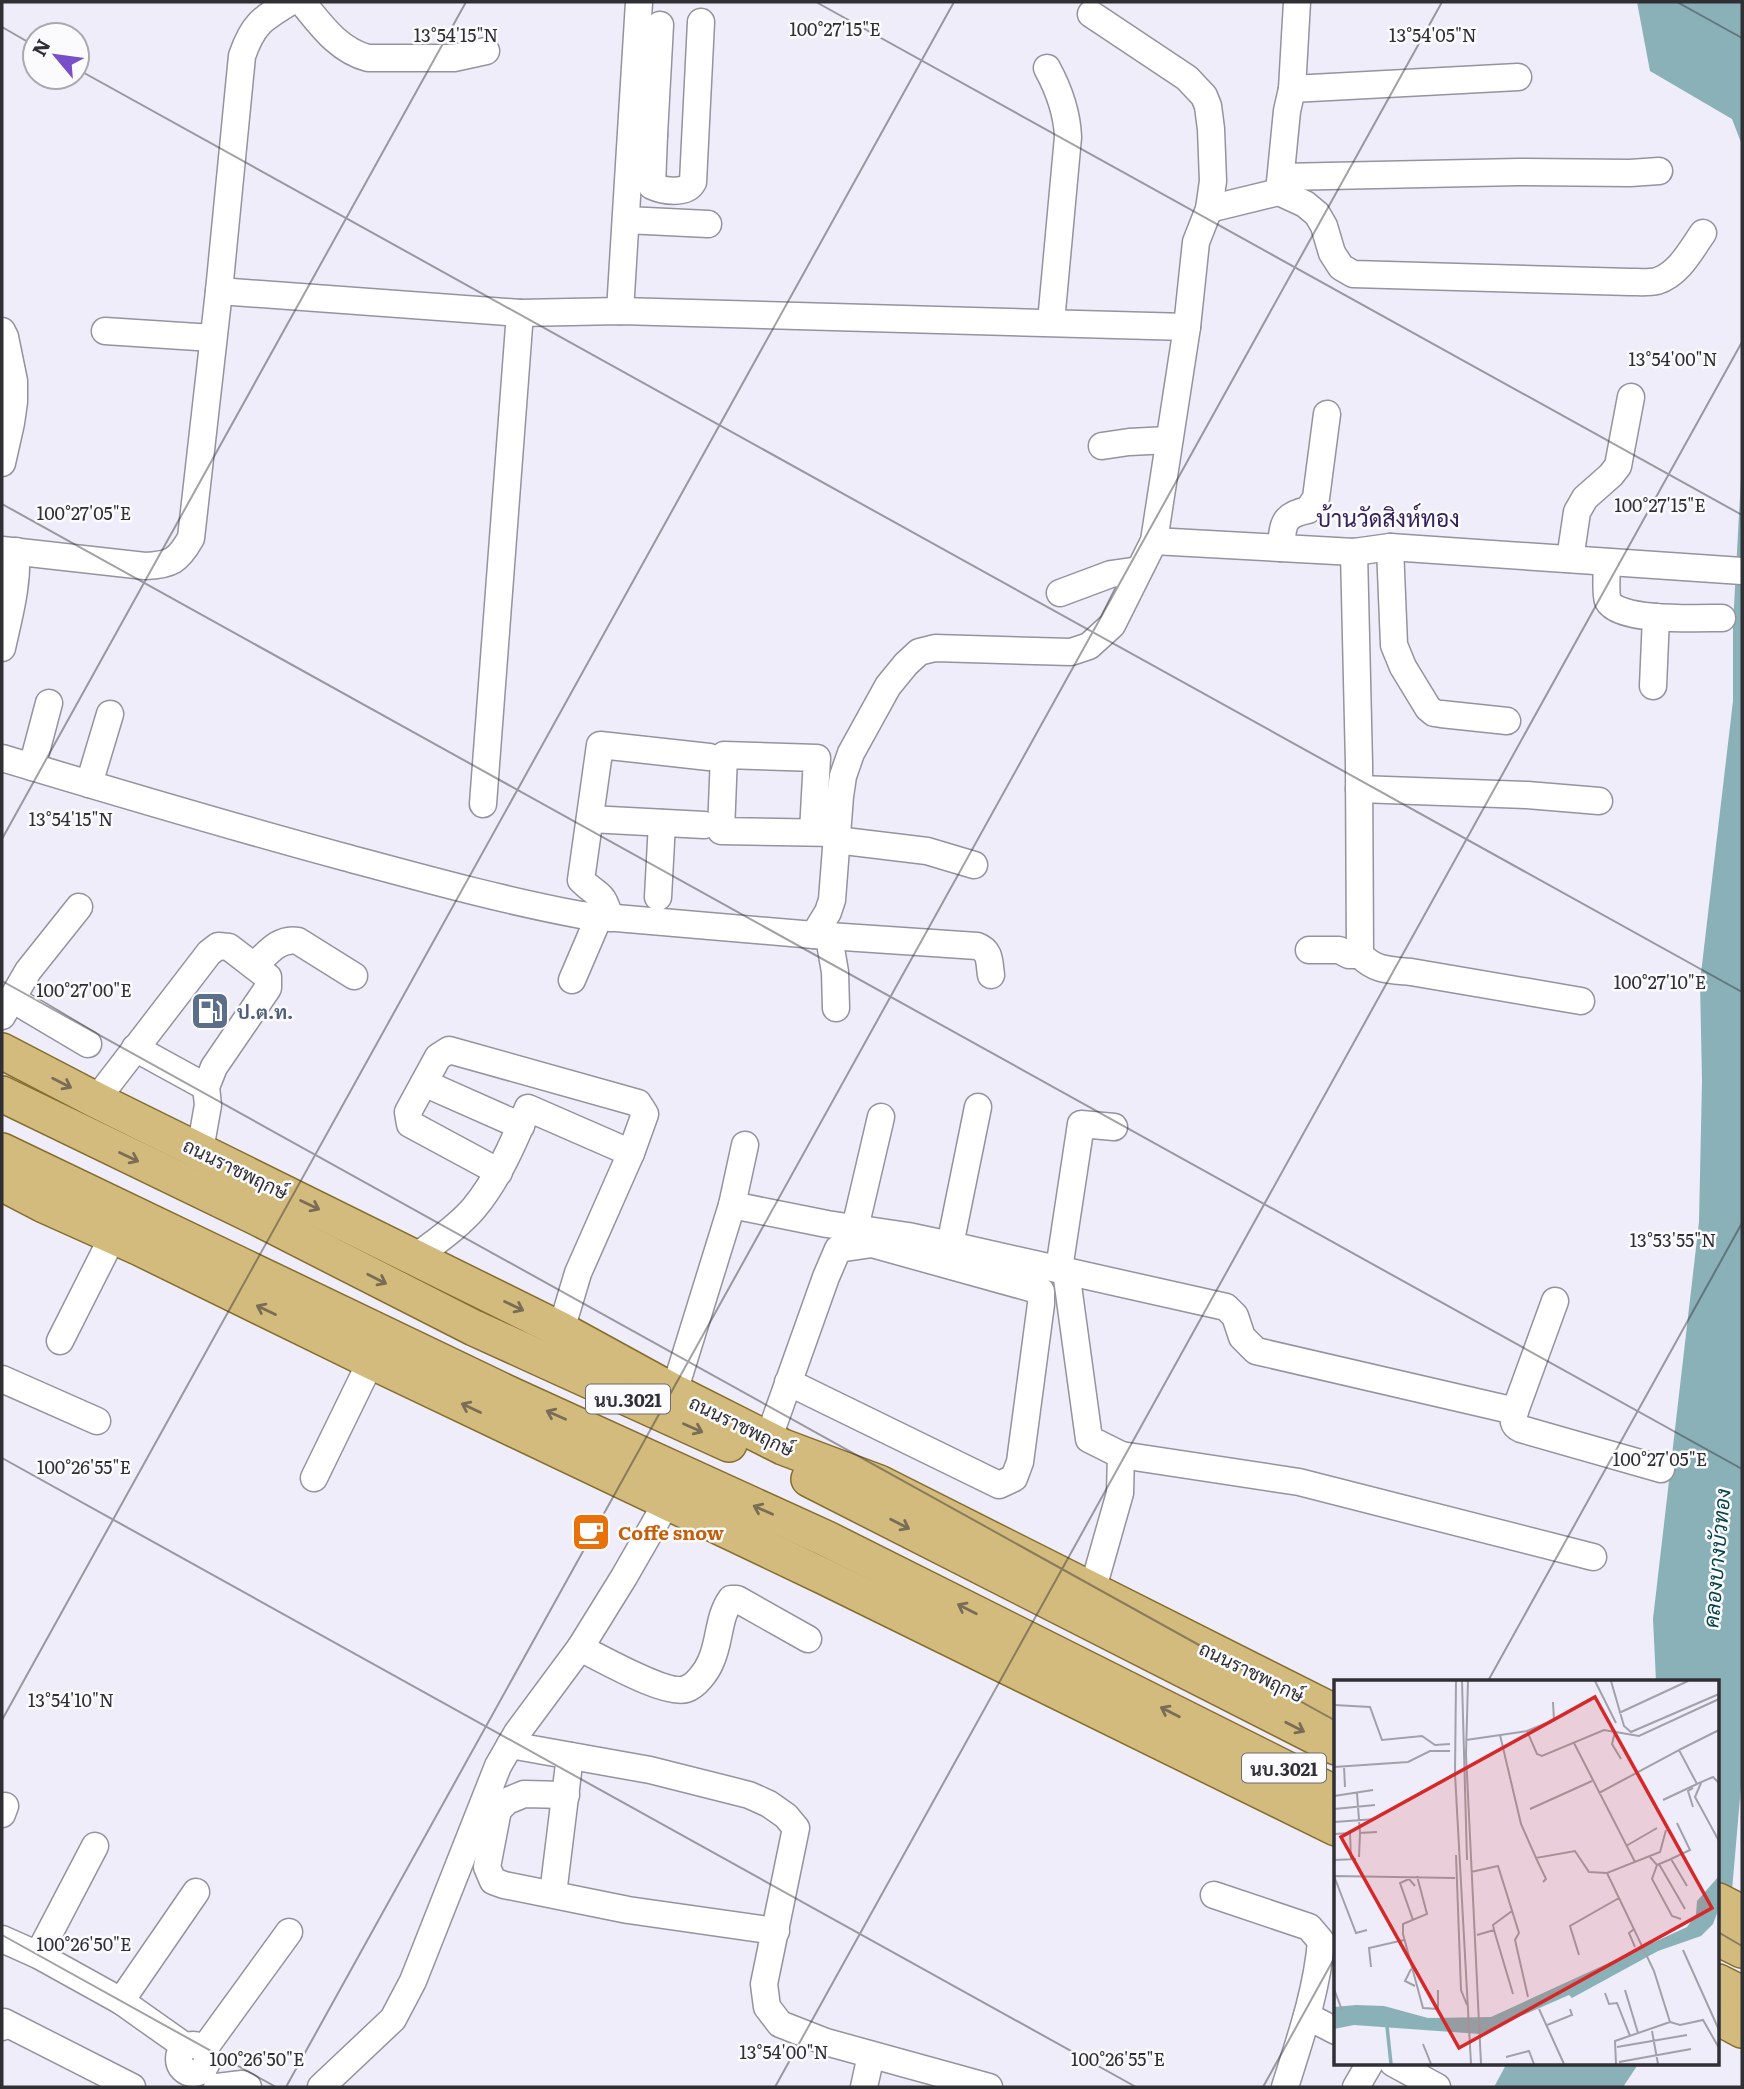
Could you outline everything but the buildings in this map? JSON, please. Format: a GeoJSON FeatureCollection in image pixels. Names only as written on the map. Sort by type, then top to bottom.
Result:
{"type":"FeatureCollection","features":[{"type":"Feature","properties":{"kind":"main road","name":"ถนนราชพฤกษ์"},"geometry":{"type":"LineString","coordinates":[[2,1051],[561,1330],[776,1444],[879,1483],[1260,1693],[1334,1746]]}},
{"type":"Feature","properties":{"kind":"main road"},"geometry":{"type":"LineString","coordinates":[[2,1075],[85,1136]]}},
{"type":"Feature","properties":{"kind":"main road","name":"ถนนราชพฤกษ์"},"geometry":{"type":"LineString","coordinates":[[2,1094],[256,1217],[474,1328],[825,1485],[1260,1693],[1334,1712]]}},
{"type":"Feature","properties":{"kind":"main road"},"geometry":{"type":"LineString","coordinates":[[2,1151],[126,1242]]}},
{"type":"Feature","properties":{"kind":"main road","name":"นบ.3021"},"geometry":{"type":"LineString","coordinates":[[2,1151],[511,1395],[827,1539],[1224,1756],[1334,1827]]}},
{"type":"Feature","properties":{"kind":"main road","name":"นบ.3021"},"geometry":{"type":"LineString","coordinates":[[2,1183],[825,1577],[1224,1756],[1334,1793]]}},
{"type":"Feature","properties":{"kind":"main road"},"geometry":{"type":"LineString","coordinates":[[514,1429],[547,1456],[581,1478],[824,1594],[1096,1733],[1334,1847]]}},
{"type":"Feature","properties":{"kind":"main road"},"geometry":{"type":"LineString","coordinates":[[776,1444],[886,1470],[923,1485],[1097,1574],[1334,1686]]}},
{"type":"Feature","properties":{"kind":"main road"},"geometry":{"type":"LineString","coordinates":[[1720,1902],[1742,1913]]}},
{"type":"Feature","properties":{"kind":"main road"},"geometry":{"type":"LineString","coordinates":[[1720,1939],[1742,1950]]}},
{"type":"Feature","properties":{"kind":"main road"},"geometry":{"type":"LineString","coordinates":[[1720,1983],[1742,1994]]}},
{"type":"Feature","properties":{"kind":"main road"},"geometry":{"type":"LineString","coordinates":[[1720,2018],[1742,2030]]}},
{"type":"Feature","properties":{"kind":"street"},"geometry":{"type":"LineString","coordinates":[[2,649],[17,571],[9,551],[145,566],[164,565],[180,556],[191,538],[242,55],[250,35],[263,19],[290,2]]}},
{"type":"Feature","properties":{"kind":"street"},"geometry":{"type":"LineString","coordinates":[[302,2],[331,36],[357,55],[368,58],[453,58],[486,51]]}},
{"type":"Feature","properties":{"kind":"street"},"geometry":{"type":"LineString","coordinates":[[639,2],[643,133],[652,186],[656,188],[683,191],[690,188],[693,182],[701,22]]}},
{"type":"Feature","properties":{"kind":"street"},"geometry":{"type":"LineString","coordinates":[[1280,184],[1287,111],[1292,89],[1297,2]]}},
{"type":"Feature","properties":{"kind":"street"},"geometry":{"type":"LineString","coordinates":[[829,835],[851,753],[888,686],[905,664],[919,653],[935,648],[1072,652],[1089,646],[1112,625],[1154,541],[1187,327],[1196,242],[1209,209],[1213,181],[1211,129],[1204,96],[1187,78],[1091,14]]}},
{"type":"Feature","properties":{"kind":"street"},"geometry":{"type":"LineString","coordinates":[[620,311],[626,220],[660,25]]}},
{"type":"Feature","properties":{"kind":"street"},"geometry":{"type":"LineString","coordinates":[[1047,68],[1060,93],[1068,136],[1051,323]]}},
{"type":"Feature","properties":{"kind":"street"},"geometry":{"type":"LineString","coordinates":[[1292,89],[1518,77]]}},
{"type":"Feature","properties":{"kind":"street"},"geometry":{"type":"LineString","coordinates":[[1209,209],[1280,184],[1519,172],[1659,171]]}},
{"type":"Feature","properties":{"kind":"street"},"geometry":{"type":"LineString","coordinates":[[1280,184],[1317,214],[1325,226],[1332,253],[1341,267],[1353,274],[1657,281],[1671,274],[1703,233]]}},
{"type":"Feature","properties":{"kind":"street"},"geometry":{"type":"LineString","coordinates":[[626,220],[708,224]]}},
{"type":"Feature","properties":{"kind":"street"},"geometry":{"type":"LineString","coordinates":[[219,291],[520,313],[620,311],[1187,327]]}},
{"type":"Feature","properties":{"kind":"street"},"geometry":{"type":"LineString","coordinates":[[483,804],[520,313]]}},
{"type":"Feature","properties":{"kind":"street"},"geometry":{"type":"LineString","coordinates":[[2,331],[5,337],[11,424],[2,463]]}},
{"type":"Feature","properties":{"kind":"street"},"geometry":{"type":"LineString","coordinates":[[105,331],[213,338]]}},
{"type":"Feature","properties":{"kind":"street"},"geometry":{"type":"LineString","coordinates":[[1570,559],[1577,512],[1585,498],[1618,466],[1631,397]]}},
{"type":"Feature","properties":{"kind":"street"},"geometry":{"type":"LineString","coordinates":[[1281,548],[1283,526],[1287,519],[1294,513],[1308,510],[1316,498],[1327,414]]}},
{"type":"Feature","properties":{"kind":"street"},"geometry":{"type":"LineString","coordinates":[[1102,446],[1169,440]]}},
{"type":"Feature","properties":{"kind":"street"},"geometry":{"type":"LineString","coordinates":[[1154,541],[1354,552],[1390,547],[1732,570]]}},
{"type":"Feature","properties":{"kind":"street"},"geometry":{"type":"LineString","coordinates":[[1390,547],[1394,645],[1403,667],[1427,708],[1434,713],[1507,721]]}},
{"type":"Feature","properties":{"kind":"street"},"geometry":{"type":"LineString","coordinates":[[1354,552],[1360,956]]}},
{"type":"Feature","properties":{"kind":"street"},"geometry":{"type":"LineString","coordinates":[[1607,562],[1608,600],[1615,608],[1656,617],[1721,618]]}},
{"type":"Feature","properties":{"kind":"street"},"geometry":{"type":"LineString","coordinates":[[1060,593],[1111,574],[1139,570]]}},
{"type":"Feature","properties":{"kind":"street"},"geometry":{"type":"LineString","coordinates":[[1653,686],[1656,617]]}},
{"type":"Feature","properties":{"kind":"street"},"geometry":{"type":"LineString","coordinates":[[32,767],[49,703]]}},
{"type":"Feature","properties":{"kind":"street"},"geometry":{"type":"LineString","coordinates":[[89,784],[110,714]]}},
{"type":"Feature","properties":{"kind":"street"},"geometry":{"type":"LineString","coordinates":[[572,980],[604,917],[604,900],[581,880],[600,745],[709,757]]}},
{"type":"Feature","properties":{"kind":"street"},"geometry":{"type":"LineString","coordinates":[[836,1009],[835,972],[821,936],[832,900],[829,835],[817,758],[724,755],[721,831],[829,835],[927,851],[974,864]]}},
{"type":"Feature","properties":{"kind":"street"},"geometry":{"type":"LineString","coordinates":[[2,758],[220,823],[551,910],[821,936],[977,946],[988,954],[991,975]]}},
{"type":"Feature","properties":{"kind":"street"},"geometry":{"type":"LineString","coordinates":[[1359,789],[1527,795],[1599,801]]}},
{"type":"Feature","properties":{"kind":"street"},"geometry":{"type":"LineString","coordinates":[[590,819],[704,825]]}},
{"type":"Feature","properties":{"kind":"street"},"geometry":{"type":"LineString","coordinates":[[658,897],[662,823]]}},
{"type":"Feature","properties":{"kind":"street"},"geometry":{"type":"LineString","coordinates":[[79,906],[28,971],[7,1008],[88,1044]]}},
{"type":"Feature","properties":{"kind":"street"},"geometry":{"type":"LineString","coordinates":[[254,966],[281,942],[289,939],[298,941],[354,976]]}},
{"type":"Feature","properties":{"kind":"street"},"geometry":{"type":"LineString","coordinates":[[96,1100],[209,953],[218,946],[229,947],[268,977],[268,988],[214,1067],[206,1087],[208,1105],[200,1150]]}},
{"type":"Feature","properties":{"kind":"street"},"geometry":{"type":"LineString","coordinates":[[1309,950],[1339,950],[1349,956],[1360,956],[1370,965],[1383,970],[1411,972],[1581,1001]]}},
{"type":"Feature","properties":{"kind":"street"},"geometry":{"type":"LineString","coordinates":[[135,1048],[206,1087]]}},
{"type":"Feature","properties":{"kind":"street"},"geometry":{"type":"LineString","coordinates":[[499,1171],[410,1124],[408,1112],[438,1058],[449,1049],[638,1103],[645,1114],[631,1153],[578,1273],[561,1330]]}},
{"type":"Feature","properties":{"kind":"street"},"geometry":{"type":"LineString","coordinates":[[416,1257],[473,1209],[499,1171],[546,1077]]}},
{"type":"Feature","properties":{"kind":"street"},"geometry":{"type":"LineString","coordinates":[[424,1083],[631,1153]]}},
{"type":"Feature","properties":{"kind":"street"},"geometry":{"type":"LineString","coordinates":[[950,1245],[978,1107]]}},
{"type":"Feature","properties":{"kind":"street"},"geometry":{"type":"LineString","coordinates":[[855,1228],[881,1117]]}},
{"type":"Feature","properties":{"kind":"street"},"geometry":{"type":"LineString","coordinates":[[1114,1127],[1082,1124],[1062,1270],[1089,1439],[1121,1455],[1299,1482],[1593,1557]]}},
{"type":"Feature","properties":{"kind":"street"},"geometry":{"type":"LineString","coordinates":[[674,1392],[732,1205],[745,1144]]}},
{"type":"Feature","properties":{"kind":"street"},"geometry":{"type":"LineString","coordinates":[[732,1205],[950,1245],[1226,1307],[1235,1316],[1242,1337],[1256,1351],[1515,1411]]}},
{"type":"Feature","properties":{"kind":"street"},"geometry":{"type":"LineString","coordinates":[[60,1341],[126,1242]]}},
{"type":"Feature","properties":{"kind":"street"},"geometry":{"type":"LineString","coordinates":[[776,1444],[789,1382],[838,1249],[872,1244],[1041,1291],[1020,1462],[1014,1478],[999,1485],[789,1382]]}},
{"type":"Feature","properties":{"kind":"street"},"geometry":{"type":"LineString","coordinates":[[1555,1301],[1515,1411],[1513,1421],[1516,1426],[1661,1469]]}},
{"type":"Feature","properties":{"kind":"street"},"geometry":{"type":"LineString","coordinates":[[314,1478],[371,1361]]}},
{"type":"Feature","properties":{"kind":"street"},"geometry":{"type":"LineString","coordinates":[[2,1379],[97,1421]]}},
{"type":"Feature","properties":{"kind":"street"},"geometry":{"type":"LineString","coordinates":[[1097,1574],[1120,1493],[1121,1455]]}},
{"type":"Feature","properties":{"kind":"street"},"geometry":{"type":"LineString","coordinates":[[321,2087],[393,2019],[413,1981],[498,1766],[517,1733],[580,1648],[659,1516]]}},
{"type":"Feature","properties":{"kind":"street"},"geometry":{"type":"LineString","coordinates":[[580,1648],[673,1691],[686,1689],[697,1682],[711,1661],[722,1619],[731,1599],[737,1599],[808,1639]]}},
{"type":"Feature","properties":{"kind":"street"},"geometry":{"type":"LineString","coordinates":[[510,1745],[650,1770],[749,1795],[786,1816],[796,1828],[764,1984],[767,2007],[780,2024],[826,2042],[989,2087]]}},
{"type":"Feature","properties":{"kind":"street"},"geometry":{"type":"LineString","coordinates":[[553,1894],[570,1756]]}},
{"type":"Feature","properties":{"kind":"street"},"geometry":{"type":"LineString","coordinates":[[566,1795],[524,1794],[507,1801],[498,1810],[487,1867],[493,1881],[628,1910],[776,1931]]}},
{"type":"Feature","properties":{"kind":"street"},"geometry":{"type":"LineString","coordinates":[[38,1955],[95,1846]]}},
{"type":"Feature","properties":{"kind":"street"},"geometry":{"type":"LineString","coordinates":[[121,2001],[196,1892]]}},
{"type":"Feature","properties":{"kind":"street"},"geometry":{"type":"LineString","coordinates":[[1214,1895],[1309,1927],[1321,1941],[1307,2016],[1285,2087]]}},
{"type":"Feature","properties":{"kind":"street"},"geometry":{"type":"LineString","coordinates":[[199,2072],[289,1932]]}},
{"type":"Feature","properties":{"kind":"street"},"geometry":{"type":"LineString","coordinates":[[2,1939],[38,1955],[121,2001],[199,2072],[248,2087]]}},
{"type":"Feature","properties":{"kind":"street"},"geometry":{"type":"LineString","coordinates":[[1307,2016],[1334,2030]]}},
{"type":"Feature","properties":{"kind":"street"},"geometry":{"type":"LineString","coordinates":[[3,2023],[93,2078],[132,2087]]}},
{"type":"Feature","properties":{"kind":"street"},"geometry":{"type":"LineString","coordinates":[[864,2087],[871,2055]]}},
{"type":"Feature","properties":{"kind":"street"},"geometry":{"type":"LineString","coordinates":[[1356,2087],[1369,2064]]}},
{"type":"Feature","properties":{"kind":"street"},"geometry":{"type":"LineString","coordinates":[[1395,2064],[1428,2085]]}},
{"type":"Feature","properties":{"kind":"water"},"geometry":{"type":"Polygon","coordinates":[[[1637,2],[1742,2],[1742,145],[1732,119],[1650,71],[1637,2]]]}},
{"type":"Feature","properties":{"kind":"water","name":"คลองบางบัวทอง"},"geometry":{"type":"Polygon","coordinates":[[[1742,460],[1742,1775],[1731,1902],[1720,1923],[1720,1680],[1656,1680],[1653,1619],[1699,1222],[1702,1081],[1700,982],[1733,701],[1733,625],[1742,460]]]}},
{"type":"Feature","properties":{"kind":"water"},"geometry":{"type":"Polygon","coordinates":[[[1506,2064],[1638,2064],[1623,2087],[1494,2087],[1506,2064]]]}},
{"type":"Feature","properties":{"kind":"place","name":"ป.ต.ท."},"geometry":{"type":"Point","coordinates":[210,1011]}},
{"type":"Feature","properties":{"kind":"place","name":"Coffe snow"},"geometry":{"type":"Point","coordinates":[591,1532]}},
{"type":"Feature","properties":{"kind":"district","name":"บ้านวัดสิงห์ทอง"},"geometry":{"type":"Point","coordinates":[1388,517]}}]}
